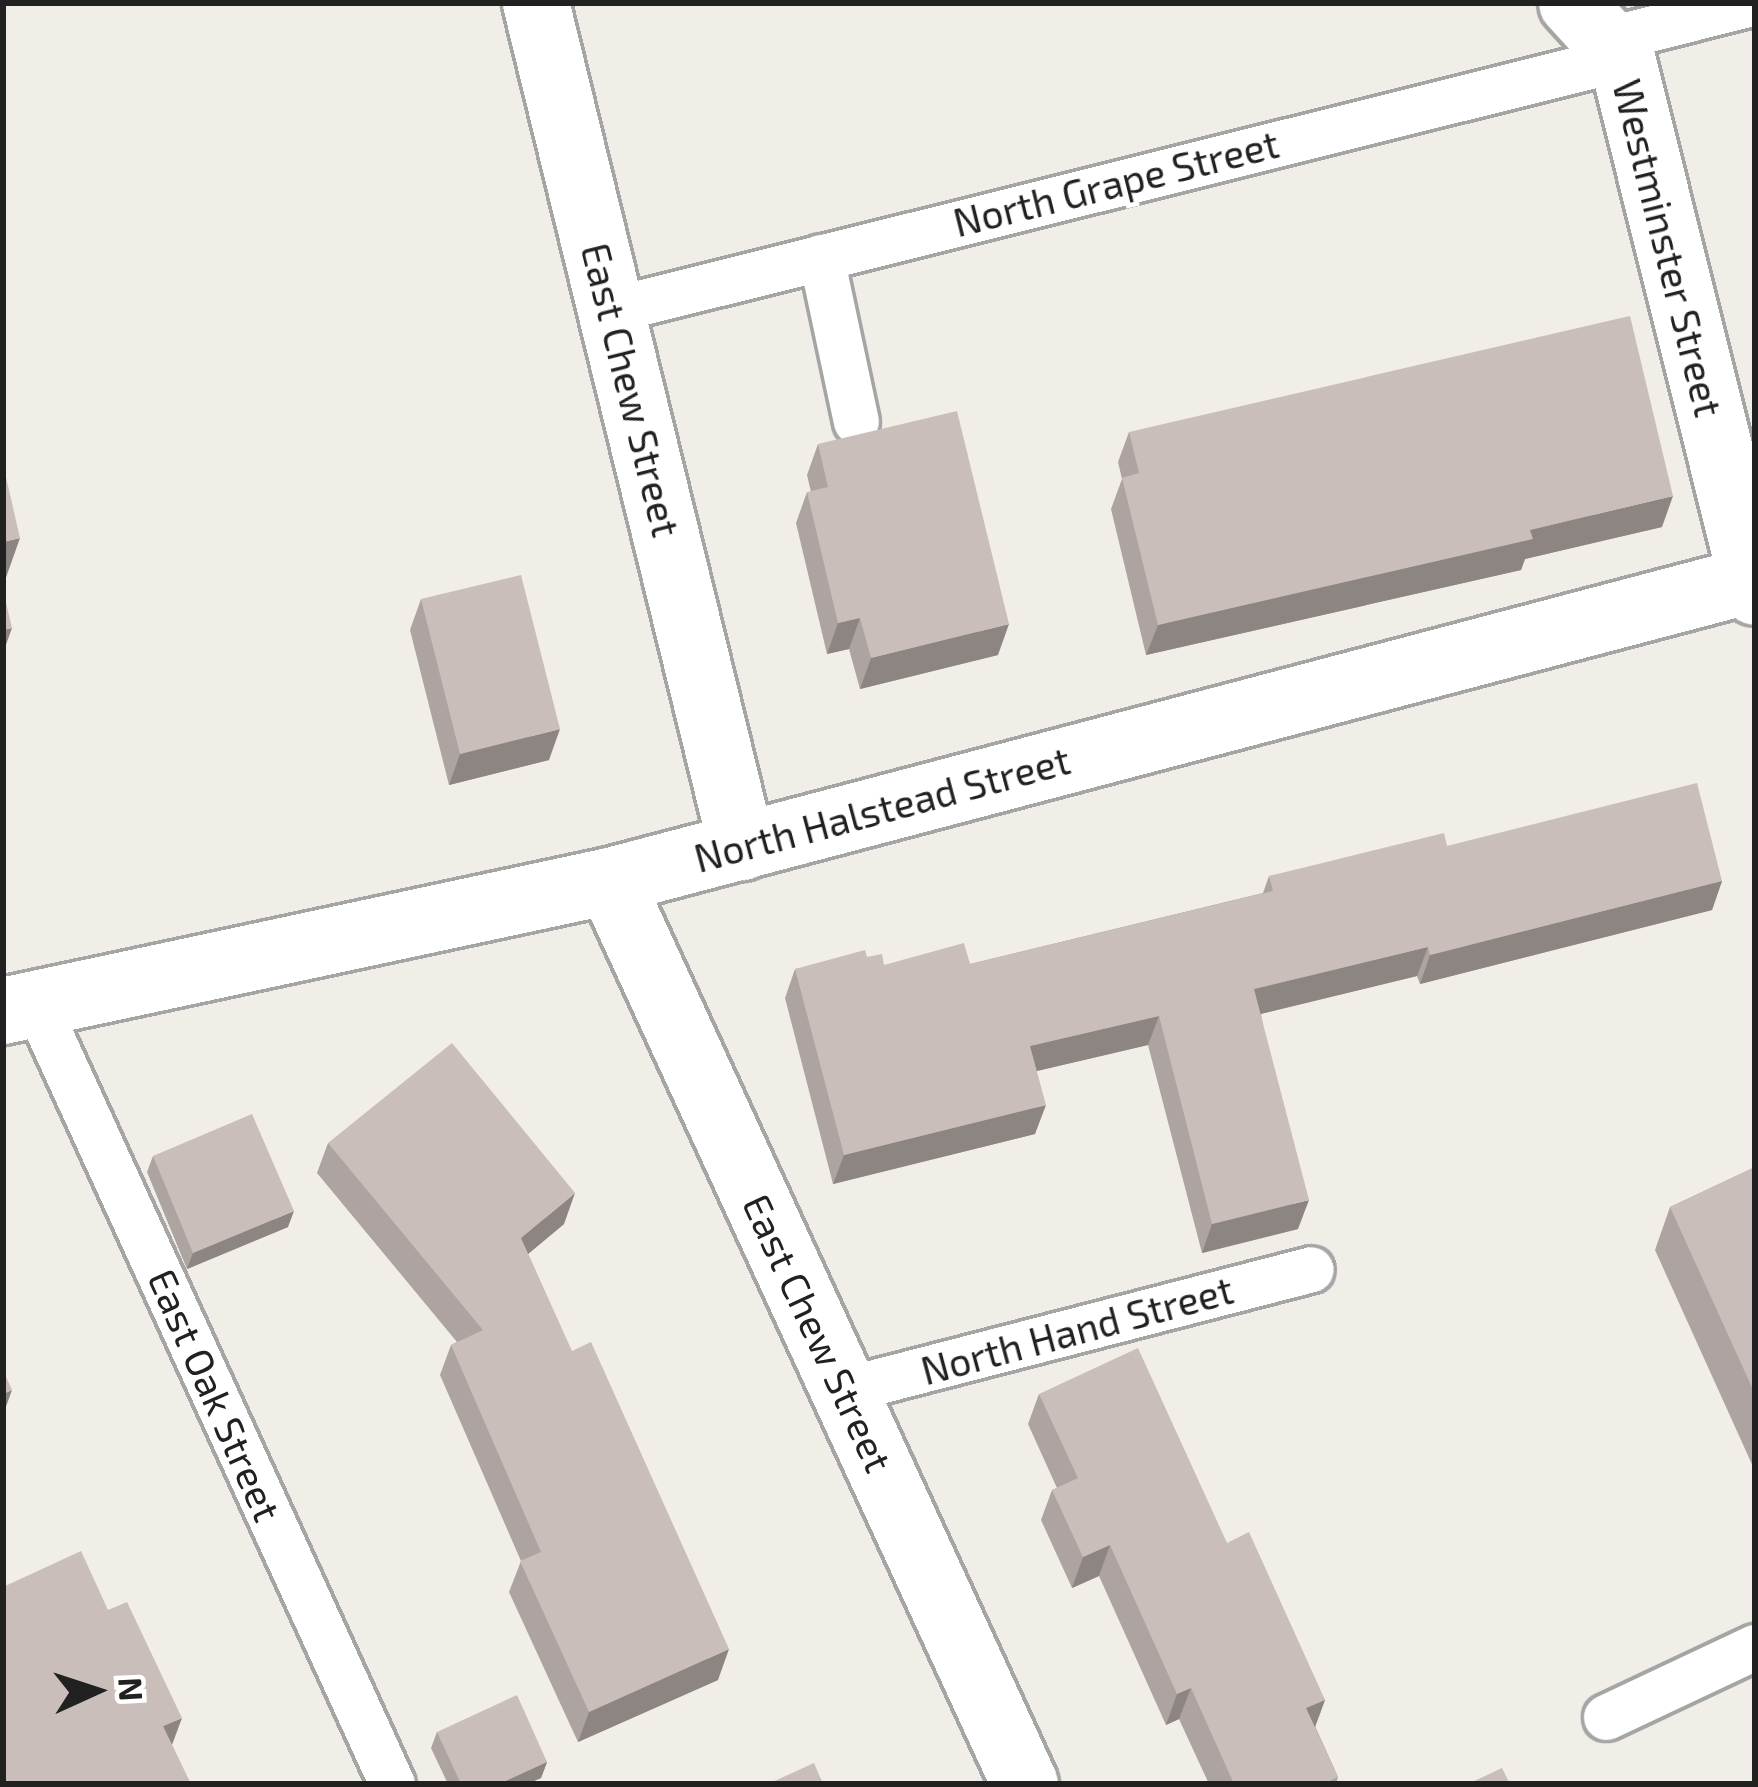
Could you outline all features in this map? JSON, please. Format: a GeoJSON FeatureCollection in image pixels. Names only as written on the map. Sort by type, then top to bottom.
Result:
{"type":"FeatureCollection","features":[{"type":"Feature","properties":{"kind":"street","name":"East Chew Street"},"geometry":{"type":"LineString","coordinates":[[536,3],[742,847]]}},
{"type":"Feature","properties":{"kind":"street","name":"Westminster Street"},"geometry":{"type":"LineString","coordinates":[[1600,34],[1754,584]]}},
{"type":"Feature","properties":{"kind":"street","name":"North Halstead Street"},"geometry":{"type":"LineString","coordinates":[[20,1008],[610,881],[1754,584]]}},
{"type":"Feature","properties":{"kind":"street","name":"East Chew Street"},"geometry":{"type":"LineString","coordinates":[[610,881],[1025,1784]]}},
{"type":"Feature","properties":{"kind":"lane","name":"North Grape Street"},"geometry":{"type":"LineString","coordinates":[[611,310],[821,257],[1600,34],[1751,3]]}},
{"type":"Feature","properties":{"kind":"lane"},"geometry":{"type":"LineString","coordinates":[[821,257],[856,421]]}},
{"type":"Feature","properties":{"kind":"lane","name":"East Oak Street"},"geometry":{"type":"LineString","coordinates":[[20,1008],[392,1784]]}},
{"type":"Feature","properties":{"kind":"lane","name":"North Hand Street"},"geometry":{"type":"LineString","coordinates":[[844,1390],[1311,1269]]}},
{"type":"Feature","properties":{"kind":"lane"},"geometry":{"type":"LineString","coordinates":[[1606,1717],[1755,1647]]}},
{"type":"Feature","properties":{"kind":"building"},"geometry":{"type":"Polygon","coordinates":[[[1630,316],[1673,496],[1530,530],[1533,539],[1158,625],[1122,478],[1139,473],[1129,432],[1630,316]]]}},
{"type":"Feature","properties":{"kind":"building"},"geometry":{"type":"Polygon","coordinates":[[[957,411],[1009,624],[871,658],[860,618],[838,623],[807,492],[828,487],[818,444],[957,411]]]}},
{"type":"Feature","properties":{"kind":"building"},"geometry":{"type":"Polygon","coordinates":[[[3,464],[20,538],[3,542],[3,464]]]}},
{"type":"Feature","properties":{"kind":"building"},"geometry":{"type":"Polygon","coordinates":[[[521,575],[560,729],[460,754],[421,599],[521,575]]]}},
{"type":"Feature","properties":{"kind":"building"},"geometry":{"type":"Polygon","coordinates":[[[3,590],[12,628],[3,630],[3,590]]]}},
{"type":"Feature","properties":{"kind":"building"},"geometry":{"type":"Polygon","coordinates":[[[1697,783],[1722,881],[1430,955],[1428,947],[1254,989],[1309,1200],[1212,1224],[1159,1016],[1030,1046],[1046,1105],[844,1155],[795,969],[865,950],[867,957],[882,954],[884,965],[964,943],[970,964],[1273,891],[1269,876],[1444,833],[1447,846],[1697,783]]]}},
{"type":"Feature","properties":{"kind":"building"},"geometry":{"type":"Polygon","coordinates":[[[452,1043],[575,1193],[521,1238],[572,1351],[591,1342],[729,1649],[589,1712],[520,1561],[541,1552],[451,1345],[483,1330],[328,1143],[452,1043]]]}},
{"type":"Feature","properties":{"kind":"building"},"geometry":{"type":"Polygon","coordinates":[[[252,1114],[294,1211],[193,1253],[153,1156],[252,1114]]]}},
{"type":"Feature","properties":{"kind":"building"},"geometry":{"type":"Polygon","coordinates":[[[1755,1167],[1755,1394],[1670,1207],[1755,1167]]]}},
{"type":"Feature","properties":{"kind":"building"},"geometry":{"type":"Polygon","coordinates":[[[1138,1348],[1227,1543],[1249,1532],[1325,1700],[1306,1708],[1338,1777],[1323,1784],[1234,1784],[1191,1688],[1177,1694],[1110,1545],[1083,1557],[1052,1490],[1078,1478],[1039,1394],[1138,1348]]]}},
{"type":"Feature","properties":{"kind":"building"},"geometry":{"type":"Polygon","coordinates":[[[3,1370],[12,1390],[3,1394],[3,1370]]]}},
{"type":"Feature","properties":{"kind":"building"},"geometry":{"type":"Polygon","coordinates":[[[81,1551],[108,1610],[127,1602],[182,1718],[163,1726],[191,1784],[3,1784],[3,1587],[81,1551]]]}},
{"type":"Feature","properties":{"kind":"building"},"geometry":{"type":"Polygon","coordinates":[[[517,1695],[547,1762],[499,1784],[461,1784],[437,1732],[517,1695]]]}},
{"type":"Feature","properties":{"kind":"building"},"geometry":{"type":"Polygon","coordinates":[[[814,1763],[823,1784],[768,1784],[814,1763]]]}},
{"type":"Feature","properties":{"kind":"building"},"geometry":{"type":"Polygon","coordinates":[[[1502,1768],[1510,1784],[1468,1784],[1502,1768]]]}}]}
